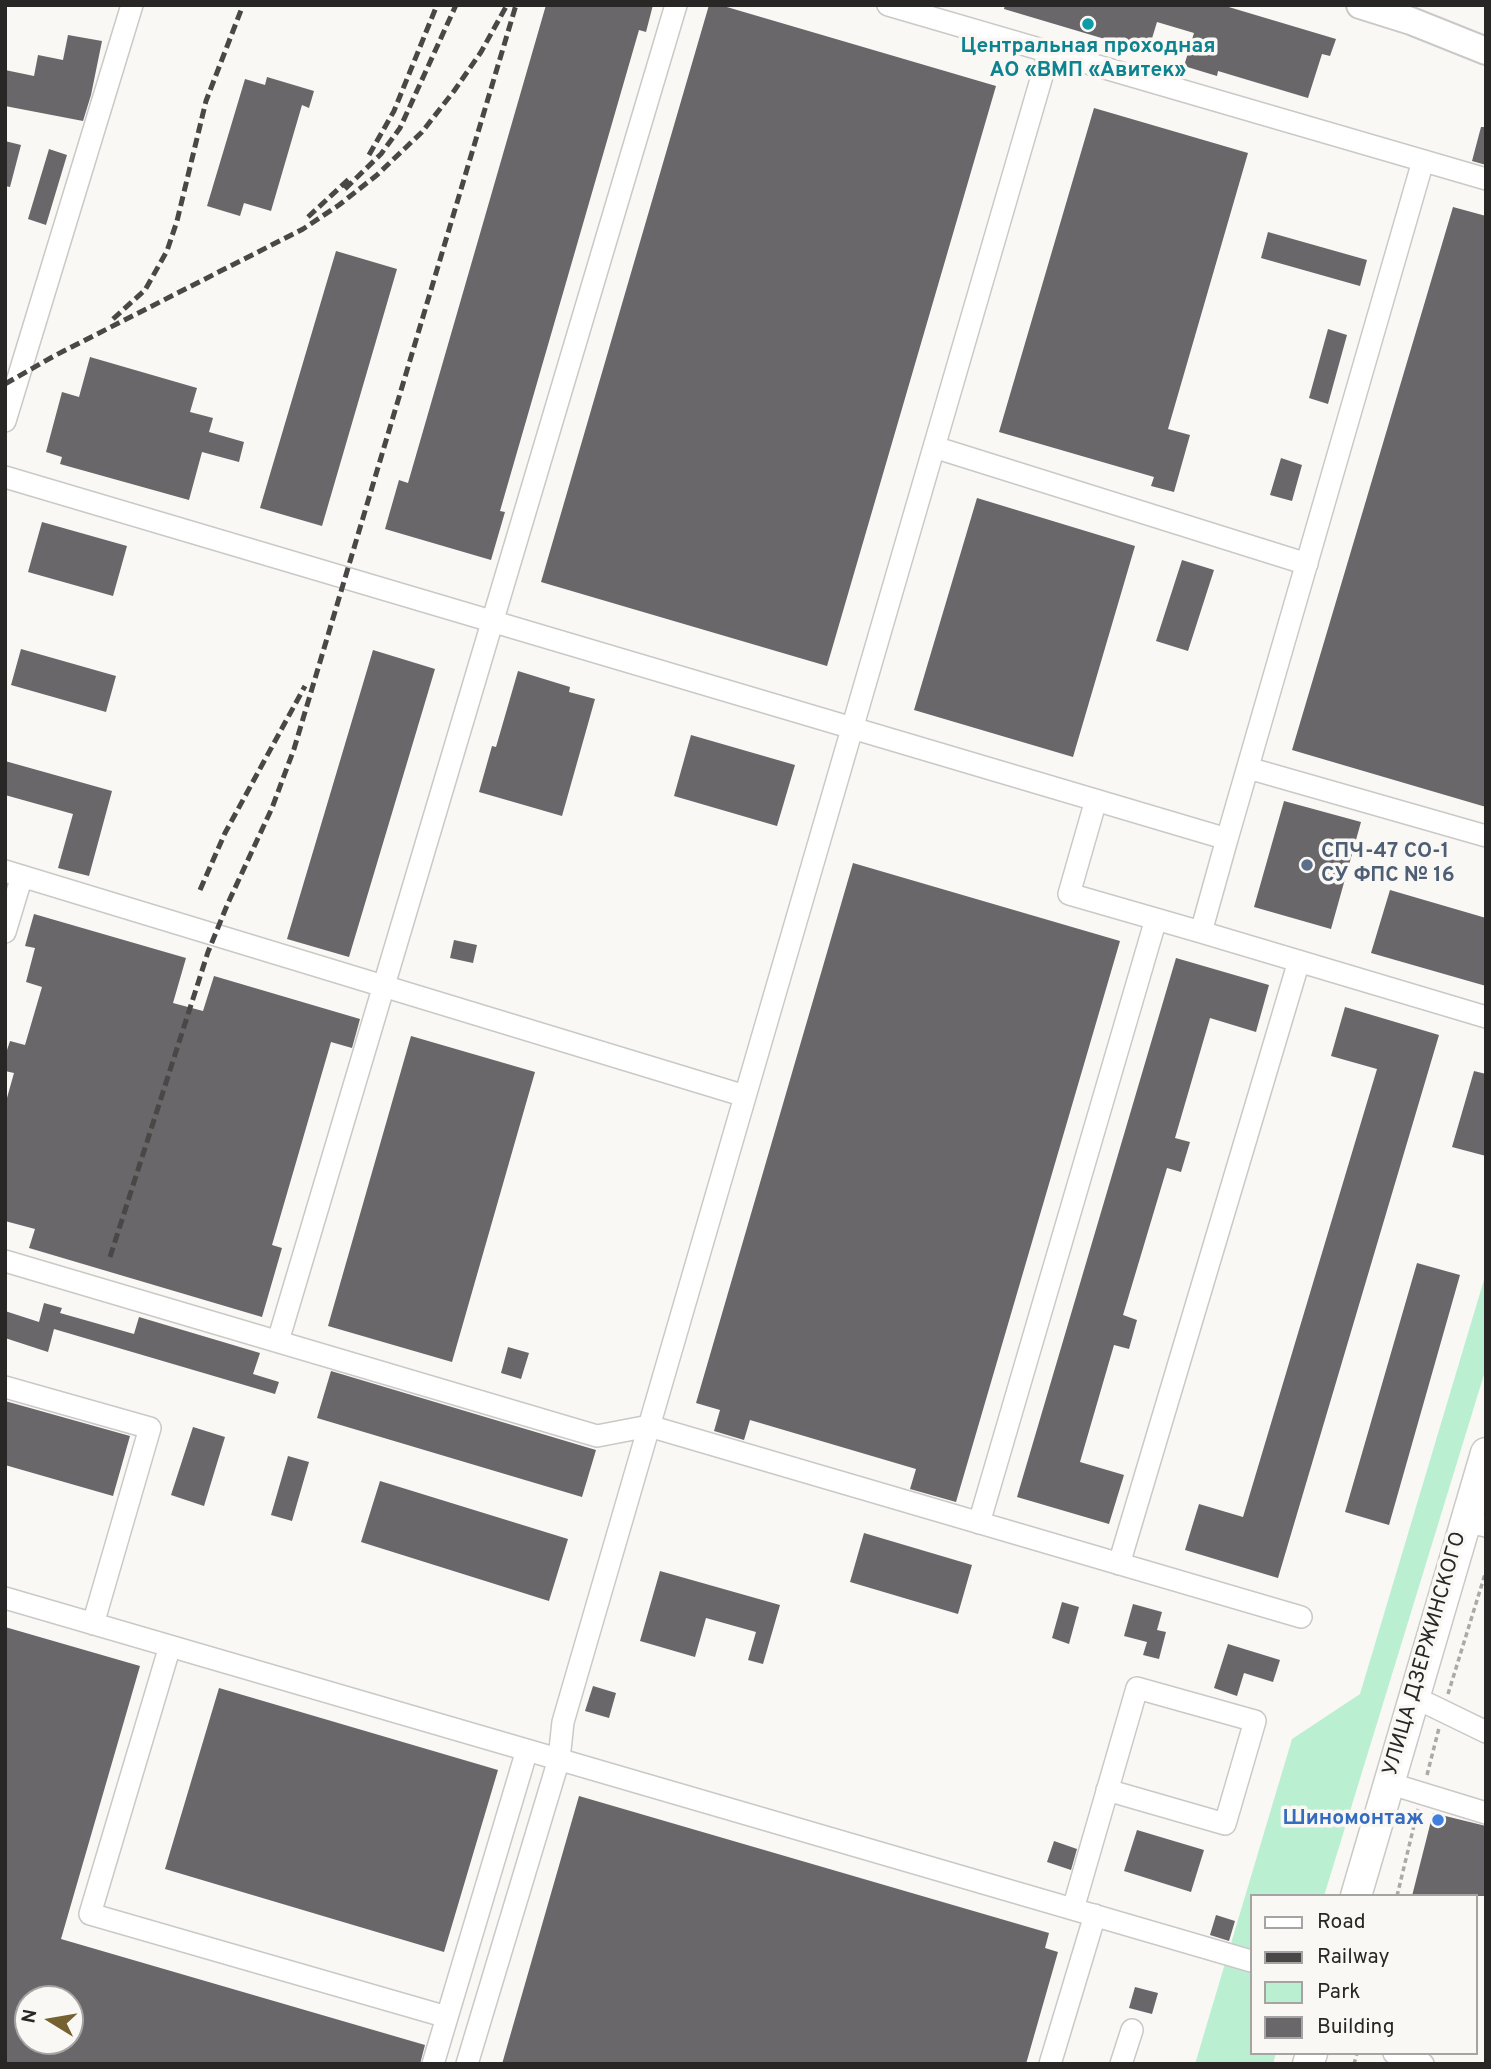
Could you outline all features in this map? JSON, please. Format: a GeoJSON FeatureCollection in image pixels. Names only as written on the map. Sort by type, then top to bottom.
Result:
{"type":"FeatureCollection","features":[{"type":"Feature","properties":{"kind":"highway","name":"УЛИЦА ДЗЕРЖИНСКОГО"},"geometry":{"type":"LineString","coordinates":[[1357,1894],[1414,1698],[1476,1524],[1486,1453]]}},
{"type":"Feature","properties":{"kind":"main road"},"geometry":{"type":"LineString","coordinates":[[1360,5],[1411,21],[1486,51]]}},
{"type":"Feature","properties":{"kind":"street"},"geometry":{"type":"LineString","coordinates":[[5,421],[132,5]]}},
{"type":"Feature","properties":{"kind":"street"},"geometry":{"type":"LineString","coordinates":[[278,1341],[676,5]]}},
{"type":"Feature","properties":{"kind":"street"},"geometry":{"type":"LineString","coordinates":[[888,5],[1486,180]]}},
{"type":"Feature","properties":{"kind":"street"},"geometry":{"type":"LineString","coordinates":[[467,2064],[559,1759],[563,1723],[1049,52]]}},
{"type":"Feature","properties":{"kind":"street"},"geometry":{"type":"LineString","coordinates":[[1201,932],[1423,161]]}},
{"type":"Feature","properties":{"kind":"street"},"geometry":{"type":"LineString","coordinates":[[934,447],[1307,564]]}},
{"type":"Feature","properties":{"kind":"street"},"geometry":{"type":"LineString","coordinates":[[5,477],[1227,839]]}},
{"type":"Feature","properties":{"kind":"street"},"geometry":{"type":"LineString","coordinates":[[1248,768],[1486,836]]}},
{"type":"Feature","properties":{"kind":"street"},"geometry":{"type":"LineString","coordinates":[[1096,800],[1069,894],[1486,1017]]}},
{"type":"Feature","properties":{"kind":"street"},"geometry":{"type":"LineString","coordinates":[[5,932],[14,873],[745,1096]]}},
{"type":"Feature","properties":{"kind":"street"},"geometry":{"type":"LineString","coordinates":[[979,1523],[1156,919]]}},
{"type":"Feature","properties":{"kind":"street"},"geometry":{"type":"LineString","coordinates":[[1119,1564],[1299,961]]}},
{"type":"Feature","properties":{"kind":"street"},"geometry":{"type":"LineString","coordinates":[[5,1261],[597,1436],[649,1426],[1301,1618]]}},
{"type":"Feature","properties":{"kind":"street"},"geometry":{"type":"LineString","coordinates":[[5,1387],[150,1428],[93,1624]]}},
{"type":"Feature","properties":{"kind":"street"},"geometry":{"type":"LineString","coordinates":[[5,1598],[1250,1961]]}},
{"type":"Feature","properties":{"kind":"street"},"geometry":{"type":"LineString","coordinates":[[170,1646],[90,1914],[447,2017]]}},
{"type":"Feature","properties":{"kind":"street"},"geometry":{"type":"LineString","coordinates":[[1073,1909],[1107,1790],[1137,1688],[1255,1721],[1225,1824],[1107,1790]]}},
{"type":"Feature","properties":{"kind":"street"},"geometry":{"type":"LineString","coordinates":[[1414,1698],[1486,1732]]}},
{"type":"Feature","properties":{"kind":"street"},"geometry":{"type":"LineString","coordinates":[[433,2064],[527,1750]]}},
{"type":"Feature","properties":{"kind":"street"},"geometry":{"type":"LineString","coordinates":[[1388,1783],[1486,1813]]}},
{"type":"Feature","properties":{"kind":"street"},"geometry":{"type":"LineString","coordinates":[[1050,2064],[1095,1915]]}},
{"type":"Feature","properties":{"kind":"street"},"geometry":{"type":"LineString","coordinates":[[1121,2064],[1132,2030]]}},
{"type":"Feature","properties":{"kind":"street"},"geometry":{"type":"LineString","coordinates":[[1399,2055],[1423,2064]]}},
{"type":"Feature","properties":{"kind":"path"},"geometry":{"type":"LineString","coordinates":[[1397,1894],[1443,1711],[1486,1571]]}},
{"type":"Feature","properties":{"kind":"green space"},"geometry":{"type":"Polygon","coordinates":[[[1486,1273],[1486,1368],[1325,1894],[1250,1894],[1250,2055],[1275,2055],[1273,2064],[1195,2064],[1292,1739],[1360,1694],[1486,1273]]]}},
{"type":"Feature","properties":{"kind":"building"},"geometry":{"type":"Polygon","coordinates":[[[546,5],[653,5],[646,32],[639,30],[500,511],[505,512],[491,560],[385,529],[399,480],[408,483],[546,5]]]}},
{"type":"Feature","properties":{"kind":"building"},"geometry":{"type":"Polygon","coordinates":[[[709,5],[720,5],[996,86],[827,666],[541,582],[709,5]]]}},
{"type":"Feature","properties":{"kind":"building"},"geometry":{"type":"Polygon","coordinates":[[[1005,5],[1222,5],[1336,39],[1330,56],[1322,54],[1308,98],[1218,71],[1217,76],[1184,66],[1194,33],[1157,22],[1150,45],[1137,41],[1135,48],[1004,9],[1005,5]]]}},
{"type":"Feature","properties":{"kind":"building"},"geometry":{"type":"Polygon","coordinates":[[[68,35],[102,41],[83,121],[5,106],[5,70],[34,76],[38,55],[63,60],[68,35]]]}},
{"type":"Feature","properties":{"kind":"building"},"geometry":{"type":"Polygon","coordinates":[[[267,77],[314,91],[309,108],[302,105],[271,211],[244,203],[240,216],[207,206],[245,79],[265,85],[267,77]]]}},
{"type":"Feature","properties":{"kind":"building"},"geometry":{"type":"Polygon","coordinates":[[[1094,108],[1248,153],[1168,429],[1190,435],[1174,492],[1151,486],[1154,477],[999,432],[1094,108]]]}},
{"type":"Feature","properties":{"kind":"building"},"geometry":{"type":"Polygon","coordinates":[[[1481,127],[1486,127],[1486,165],[1472,161],[1481,127]]]}},
{"type":"Feature","properties":{"kind":"building"},"geometry":{"type":"Polygon","coordinates":[[[5,141],[21,145],[10,187],[5,186],[5,141]]]}},
{"type":"Feature","properties":{"kind":"building"},"geometry":{"type":"Polygon","coordinates":[[[49,149],[67,155],[46,225],[28,219],[49,149]]]}},
{"type":"Feature","properties":{"kind":"building"},"geometry":{"type":"Polygon","coordinates":[[[1453,207],[1486,216],[1486,807],[1292,750],[1453,207]]]}},
{"type":"Feature","properties":{"kind":"building"},"geometry":{"type":"Polygon","coordinates":[[[1268,232],[1367,260],[1360,286],[1261,258],[1268,232]]]}},
{"type":"Feature","properties":{"kind":"building"},"geometry":{"type":"Polygon","coordinates":[[[336,251],[397,269],[322,526],[260,508],[336,251]]]}},
{"type":"Feature","properties":{"kind":"building"},"geometry":{"type":"Polygon","coordinates":[[[1328,329],[1347,335],[1328,404],[1309,398],[1328,329]]]}},
{"type":"Feature","properties":{"kind":"building"},"geometry":{"type":"Polygon","coordinates":[[[90,357],[197,388],[190,412],[213,418],[209,432],[244,442],[239,462],[202,452],[189,500],[60,464],[62,457],[46,452],[62,392],[79,397],[90,357]]]}},
{"type":"Feature","properties":{"kind":"building"},"geometry":{"type":"Polygon","coordinates":[[[1281,458],[1302,465],[1292,501],[1270,495],[1281,458]]]}},
{"type":"Feature","properties":{"kind":"building"},"geometry":{"type":"Polygon","coordinates":[[[977,498],[1135,546],[1073,757],[914,710],[977,498]]]}},
{"type":"Feature","properties":{"kind":"building"},"geometry":{"type":"Polygon","coordinates":[[[42,522],[127,546],[113,596],[28,572],[42,522]]]}},
{"type":"Feature","properties":{"kind":"building"},"geometry":{"type":"Polygon","coordinates":[[[1182,560],[1214,570],[1188,651],[1156,641],[1182,560]]]}},
{"type":"Feature","properties":{"kind":"building"},"geometry":{"type":"Polygon","coordinates":[[[21,649],[116,676],[106,712],[11,685],[21,649]]]}},
{"type":"Feature","properties":{"kind":"building"},"geometry":{"type":"Polygon","coordinates":[[[373,650],[435,669],[349,957],[287,939],[373,650]]]}},
{"type":"Feature","properties":{"kind":"building"},"geometry":{"type":"Polygon","coordinates":[[[518,671],[570,687],[569,692],[595,699],[562,816],[479,792],[492,746],[496,747],[518,671]]]}},
{"type":"Feature","properties":{"kind":"building"},"geometry":{"type":"Polygon","coordinates":[[[691,735],[795,765],[777,826],[674,796],[691,735]]]}},
{"type":"Feature","properties":{"kind":"building"},"geometry":{"type":"Polygon","coordinates":[[[5,761],[112,791],[89,876],[58,868],[73,814],[5,795],[5,761]]]}},
{"type":"Feature","properties":{"kind":"building","name":"СПЧ-47 СО-1 СУ ФПС № 16"},"geometry":{"type":"Polygon","coordinates":[[[1284,801],[1361,822],[1331,929],[1254,907],[1284,801]]]}},
{"type":"Feature","properties":{"kind":"building"},"geometry":{"type":"Polygon","coordinates":[[[853,863],[1120,941],[956,1502],[910,1489],[916,1469],[750,1420],[744,1440],[714,1431],[720,1410],[696,1403],[853,863]]]}},
{"type":"Feature","properties":{"kind":"building"},"geometry":{"type":"Polygon","coordinates":[[[1390,890],[1486,918],[1486,986],[1371,953],[1390,890]]]}},
{"type":"Feature","properties":{"kind":"building"},"geometry":{"type":"Polygon","coordinates":[[[34,914],[186,958],[173,1003],[203,1011],[214,976],[360,1019],[352,1048],[331,1042],[272,1245],[282,1248],[262,1317],[29,1248],[35,1229],[5,1221],[5,1105],[14,1073],[5,1071],[5,1056],[10,1041],[25,1045],[42,987],[26,982],[35,948],[25,946],[34,914]]]}},
{"type":"Feature","properties":{"kind":"building"},"geometry":{"type":"Polygon","coordinates":[[[454,940],[477,945],[473,963],[450,958],[454,940]]]}},
{"type":"Feature","properties":{"kind":"building"},"geometry":{"type":"Polygon","coordinates":[[[1176,958],[1269,985],[1256,1032],[1210,1018],[1175,1138],[1190,1142],[1181,1172],[1167,1168],[1123,1315],[1137,1320],[1129,1349],[1114,1345],[1080,1462],[1124,1475],[1109,1524],[1017,1497],[1176,958]]]}},
{"type":"Feature","properties":{"kind":"building"},"geometry":{"type":"Polygon","coordinates":[[[1345,1007],[1439,1035],[1278,1578],[1185,1550],[1199,1504],[1243,1517],[1377,1069],[1331,1056],[1345,1007]]]}},
{"type":"Feature","properties":{"kind":"building"},"geometry":{"type":"Polygon","coordinates":[[[411,1036],[535,1072],[452,1362],[328,1326],[411,1036]]]}},
{"type":"Feature","properties":{"kind":"building"},"geometry":{"type":"Polygon","coordinates":[[[1474,1071],[1486,1074],[1486,1156],[1452,1147],[1474,1071]]]}},
{"type":"Feature","properties":{"kind":"building"},"geometry":{"type":"Polygon","coordinates":[[[1417,1263],[1460,1275],[1389,1525],[1345,1512],[1417,1263]]]}},
{"type":"Feature","properties":{"kind":"building"},"geometry":{"type":"Polygon","coordinates":[[[44,1303],[62,1308],[60,1313],[134,1334],[139,1317],[260,1353],[253,1374],[279,1382],[275,1394],[54,1329],[48,1352],[5,1338],[5,1311],[39,1322],[44,1303]]]}},
{"type":"Feature","properties":{"kind":"building"},"geometry":{"type":"Polygon","coordinates":[[[508,1347],[529,1353],[521,1379],[501,1373],[508,1347]]]}},
{"type":"Feature","properties":{"kind":"building"},"geometry":{"type":"Polygon","coordinates":[[[331,1371],[596,1450],[582,1497],[317,1418],[331,1371]]]}},
{"type":"Feature","properties":{"kind":"building"},"geometry":{"type":"Polygon","coordinates":[[[5,1401],[130,1436],[113,1496],[5,1465],[5,1401]]]}},
{"type":"Feature","properties":{"kind":"building"},"geometry":{"type":"Polygon","coordinates":[[[193,1427],[225,1437],[204,1506],[171,1495],[193,1427]]]}},
{"type":"Feature","properties":{"kind":"building"},"geometry":{"type":"Polygon","coordinates":[[[288,1456],[309,1462],[292,1521],[271,1515],[288,1456]]]}},
{"type":"Feature","properties":{"kind":"building"},"geometry":{"type":"Polygon","coordinates":[[[380,1481],[568,1539],[549,1601],[361,1542],[380,1481]]]}},
{"type":"Feature","properties":{"kind":"building"},"geometry":{"type":"Polygon","coordinates":[[[864,1533],[972,1565],[958,1614],[850,1582],[864,1533]]]}},
{"type":"Feature","properties":{"kind":"building"},"geometry":{"type":"Polygon","coordinates":[[[660,1571],[780,1605],[763,1664],[748,1660],[756,1632],[706,1618],[695,1657],[640,1641],[660,1571]]]}},
{"type":"Feature","properties":{"kind":"building"},"geometry":{"type":"Polygon","coordinates":[[[1062,1602],[1079,1607],[1069,1644],[1052,1638],[1062,1602]]]}},
{"type":"Feature","properties":{"kind":"building"},"geometry":{"type":"Polygon","coordinates":[[[1133,1604],[1162,1612],[1157,1630],[1166,1632],[1159,1659],[1143,1655],[1147,1642],[1124,1636],[1133,1604]]]}},
{"type":"Feature","properties":{"kind":"building"},"geometry":{"type":"Polygon","coordinates":[[[5,1627],[140,1666],[61,1939],[425,2045],[420,2064],[5,2064],[5,1627]]]}},
{"type":"Feature","properties":{"kind":"building"},"geometry":{"type":"Polygon","coordinates":[[[1228,1644],[1280,1660],[1273,1682],[1244,1673],[1237,1696],[1214,1688],[1228,1644]]]}},
{"type":"Feature","properties":{"kind":"building"},"geometry":{"type":"Polygon","coordinates":[[[593,1686],[616,1693],[609,1718],[585,1711],[593,1686]]]}},
{"type":"Feature","properties":{"kind":"building"},"geometry":{"type":"Polygon","coordinates":[[[219,1688],[498,1770],[444,1952],[165,1869],[219,1688]]]}},
{"type":"Feature","properties":{"kind":"building"},"geometry":{"type":"Polygon","coordinates":[[[579,1796],[1049,1933],[1045,1948],[1058,1952],[1026,2064],[502,2064],[579,1796]]]}},
{"type":"Feature","properties":{"kind":"building"},"geometry":{"type":"Polygon","coordinates":[[[1433,1813],[1486,1826],[1486,1896],[1413,1894],[1433,1813]]]}},
{"type":"Feature","properties":{"kind":"building"},"geometry":{"type":"Polygon","coordinates":[[[1137,1830],[1204,1850],[1191,1892],[1124,1871],[1137,1830]]]}},
{"type":"Feature","properties":{"kind":"building"},"geometry":{"type":"Polygon","coordinates":[[[1054,1841],[1077,1849],[1071,1870],[1047,1862],[1054,1841]]]}},
{"type":"Feature","properties":{"kind":"building"},"geometry":{"type":"Polygon","coordinates":[[[1216,1915],[1235,1921],[1229,1941],[1210,1935],[1216,1915]]]}},
{"type":"Feature","properties":{"kind":"building"},"geometry":{"type":"Polygon","coordinates":[[[1135,1987],[1158,1993],[1152,2014],[1129,2008],[1135,1987]]]}},
{"type":"Feature","properties":{"kind":"railway"},"geometry":{"type":"LineString","coordinates":[[113,319],[145,290],[167,251],[177,221],[206,101],[243,5]]}},
{"type":"Feature","properties":{"kind":"railway"},"geometry":{"type":"LineString","coordinates":[[369,155],[394,111],[437,5]]}},
{"type":"Feature","properties":{"kind":"railway"},"geometry":{"type":"LineString","coordinates":[[345,189],[381,154],[400,128],[456,5]]}},
{"type":"Feature","properties":{"kind":"railway"},"geometry":{"type":"LineString","coordinates":[[5,384],[54,356],[303,229],[339,205],[377,175],[422,132],[481,52],[507,5]]}},
{"type":"Feature","properties":{"kind":"railway"},"geometry":{"type":"LineString","coordinates":[[110,1257],[208,952],[272,808],[294,749],[516,5]]}},
{"type":"Feature","properties":{"kind":"railway"},"geometry":{"type":"LineString","coordinates":[[308,217],[349,179]]}},
{"type":"Feature","properties":{"kind":"railway"},"geometry":{"type":"LineString","coordinates":[[200,890],[225,833],[305,686]]}},
{"type":"Feature","properties":{"kind":"place","name":"Центральная проходная АО «ВМП «Авитек»"},"geometry":{"type":"Point","coordinates":[1088,24]}},
{"type":"Feature","properties":{"kind":"place","name":"СПЧ-47 СО-1 СУ ФПС № 16"},"geometry":{"type":"Point","coordinates":[1307,865]}},
{"type":"Feature","properties":{"kind":"place","name":"Шиномонтаж"},"geometry":{"type":"Point","coordinates":[1438,1820]}}]}
